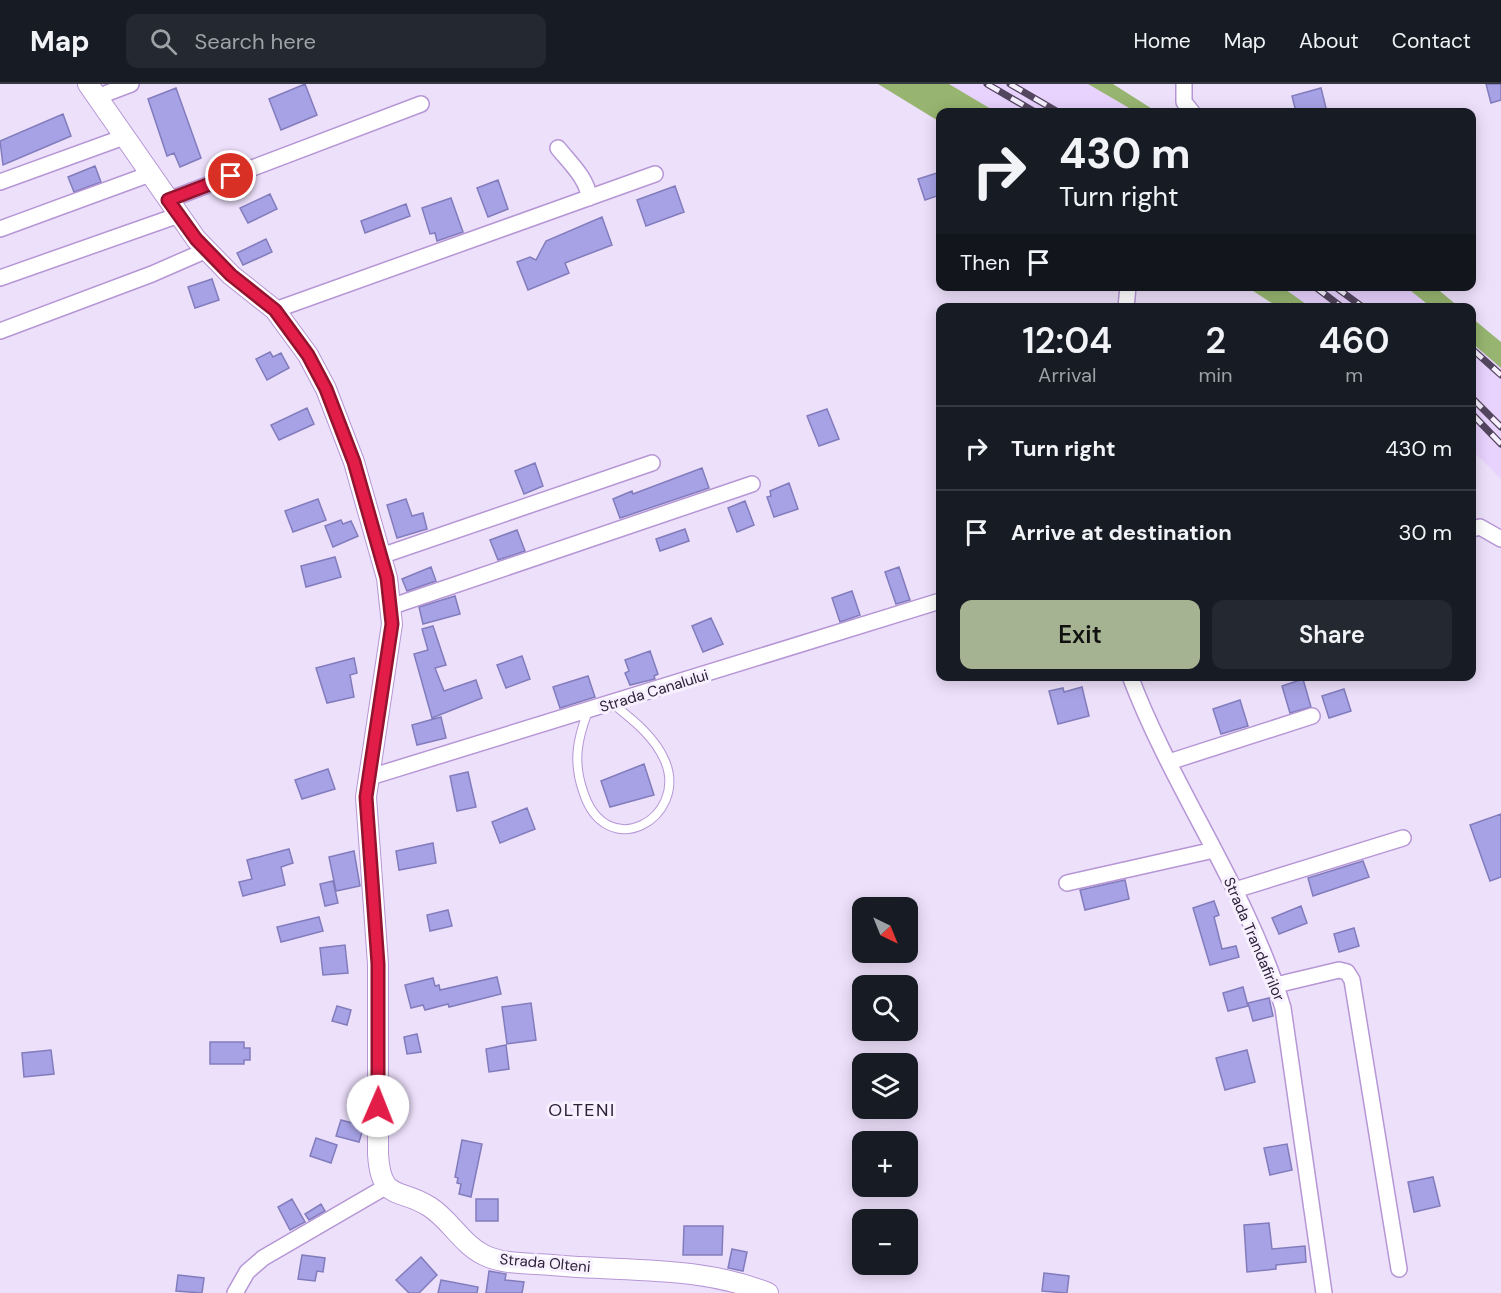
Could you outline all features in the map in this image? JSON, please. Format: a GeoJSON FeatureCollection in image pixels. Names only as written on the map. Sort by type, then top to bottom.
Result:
{"type":"FeatureCollection","features":[{"type":"Feature","properties":{"kind":"street"},"geometry":{"type":"LineString","coordinates":[[130,84],[93,91],[173,207],[207,250],[231,275],[275,310],[308,355],[326,389],[354,462],[381,556],[390,608],[390,648],[367,778],[366,797],[378,964],[378,1166],[387,1186],[263,1258],[247,1272],[235,1293]]}},
{"type":"Feature","properties":{"kind":"street"},"geometry":{"type":"LineString","coordinates":[[1184,84],[1184,102],[1189,108]]}},
{"type":"Feature","properties":{"kind":"street"},"geometry":{"type":"LineString","coordinates":[[0,278],[421,104]]}},
{"type":"Feature","properties":{"kind":"street"},"geometry":{"type":"LineString","coordinates":[[0,182],[124,137]]}},
{"type":"Feature","properties":{"kind":"street"},"geometry":{"type":"LineString","coordinates":[[558,148],[583,179],[589,190],[589,198]]}},
{"type":"Feature","properties":{"kind":"street"},"geometry":{"type":"LineString","coordinates":[[0,229],[150,174]]}},
{"type":"Feature","properties":{"kind":"street"},"geometry":{"type":"LineString","coordinates":[[275,310],[655,174]]}},
{"type":"Feature","properties":{"kind":"street"},"geometry":{"type":"LineString","coordinates":[[0,331],[152,274],[207,250]]}},
{"type":"Feature","properties":{"kind":"street"},"geometry":{"type":"LineString","coordinates":[[381,556],[652,463]]}},
{"type":"Feature","properties":{"kind":"street"},"geometry":{"type":"LineString","coordinates":[[390,608],[752,484]]}},
{"type":"Feature","properties":{"kind":"street"},"geometry":{"type":"LineString","coordinates":[[1476,526],[1501,539]]}},
{"type":"Feature","properties":{"kind":"street","name":"Strada Canalului"},"geometry":{"type":"LineString","coordinates":[[367,778],[613,704],[936,602]]}},
{"type":"Feature","properties":{"kind":"street","name":"Strada Trandafirilor"},"geometry":{"type":"LineString","coordinates":[[1132,681],[1169,762],[1235,890],[1276,984],[1283,1008],[1324,1293]]}},
{"type":"Feature","properties":{"kind":"street"},"geometry":{"type":"LineString","coordinates":[[1169,762],[1312,716]]}},
{"type":"Feature","properties":{"kind":"street"},"geometry":{"type":"LineString","coordinates":[[1235,890],[1403,838]]}},
{"type":"Feature","properties":{"kind":"street"},"geometry":{"type":"LineString","coordinates":[[1067,883],[1214,849]]}},
{"type":"Feature","properties":{"kind":"street"},"geometry":{"type":"LineString","coordinates":[[1276,984],[1339,970],[1347,972],[1352,980],[1399,1269]]}},
{"type":"Feature","properties":{"kind":"street","name":"Strada Olteni"},"geometry":{"type":"LineString","coordinates":[[387,1186],[395,1194],[427,1205],[477,1250],[492,1258],[583,1268],[674,1270],[750,1286],[768,1293]]}},
{"type":"Feature","properties":{"kind":"lane"},"geometry":{"type":"LineString","coordinates":[[588,711],[580,732],[576,762],[587,805],[602,824],[617,829],[633,829],[646,823],[668,800],[670,786],[666,763],[657,746],[613,704]]}},
{"type":"Feature","properties":{"kind":"shaded area"},"geometry":{"type":"Polygon","coordinates":[[[949,84],[1088,84],[1129,108],[989,108],[949,84]]]}},
{"type":"Feature","properties":{"kind":"shaded area"},"geometry":{"type":"Polygon","coordinates":[[[1288,291],[1411,291],[1426,303],[1304,303],[1288,291]]]}},
{"type":"Feature","properties":{"kind":"shaded area"},"geometry":{"type":"Polygon","coordinates":[[[1476,346],[1501,368],[1501,479],[1476,454],[1476,346]]]}},
{"type":"Feature","properties":{"kind":"green space"},"geometry":{"type":"Polygon","coordinates":[[[878,84],[949,84],[989,108],[936,108],[936,120],[878,84]]]}},
{"type":"Feature","properties":{"kind":"green space"},"geometry":{"type":"Polygon","coordinates":[[[1088,84],[1113,84],[1151,108],[1129,108],[1088,84]]]}},
{"type":"Feature","properties":{"kind":"green space"},"geometry":{"type":"Polygon","coordinates":[[[1253,291],[1288,291],[1304,303],[1272,303],[1253,291]]]}},
{"type":"Feature","properties":{"kind":"green space"},"geometry":{"type":"Polygon","coordinates":[[[1411,291],[1440,291],[1454,303],[1426,303],[1411,291]]]}},
{"type":"Feature","properties":{"kind":"green space"},"geometry":{"type":"Polygon","coordinates":[[[1476,321],[1501,342],[1501,368],[1476,346],[1476,321]]]}},
{"type":"Feature","properties":{"kind":"building"},"geometry":{"type":"Polygon","coordinates":[[[305,84],[317,115],[281,130],[269,99],[305,84]]]}},
{"type":"Feature","properties":{"kind":"building"},"geometry":{"type":"Polygon","coordinates":[[[1486,84],[1501,84],[1501,100],[1491,103],[1486,84]]]}},
{"type":"Feature","properties":{"kind":"building"},"geometry":{"type":"Polygon","coordinates":[[[176,88],[201,158],[180,167],[174,153],[167,156],[148,99],[176,88]]]}},
{"type":"Feature","properties":{"kind":"building"},"geometry":{"type":"Polygon","coordinates":[[[1321,88],[1326,108],[1295,108],[1292,96],[1321,88]]]}},
{"type":"Feature","properties":{"kind":"building"},"geometry":{"type":"Polygon","coordinates":[[[63,114],[71,136],[3,165],[0,141],[63,114]]]}},
{"type":"Feature","properties":{"kind":"building"},"geometry":{"type":"Polygon","coordinates":[[[95,166],[101,182],[74,192],[68,177],[95,166]]]}},
{"type":"Feature","properties":{"kind":"building"},"geometry":{"type":"Polygon","coordinates":[[[936,173],[936,196],[925,200],[918,179],[936,173]]]}},
{"type":"Feature","properties":{"kind":"building"},"geometry":{"type":"Polygon","coordinates":[[[498,180],[508,209],[488,217],[477,188],[498,180]]]}},
{"type":"Feature","properties":{"kind":"building"},"geometry":{"type":"Polygon","coordinates":[[[675,186],[684,212],[646,226],[637,200],[675,186]]]}},
{"type":"Feature","properties":{"kind":"building"},"geometry":{"type":"Polygon","coordinates":[[[270,194],[277,209],[248,223],[240,208],[270,194]]]}},
{"type":"Feature","properties":{"kind":"building"},"geometry":{"type":"Polygon","coordinates":[[[451,198],[463,232],[437,241],[435,233],[430,234],[422,208],[451,198]]]}},
{"type":"Feature","properties":{"kind":"building"},"geometry":{"type":"Polygon","coordinates":[[[406,204],[410,216],[365,233],[361,221],[406,204]]]}},
{"type":"Feature","properties":{"kind":"building"},"geometry":{"type":"Polygon","coordinates":[[[602,217],[612,245],[565,263],[569,273],[528,290],[517,262],[530,257],[536,260],[546,241],[602,217]]]}},
{"type":"Feature","properties":{"kind":"building"},"geometry":{"type":"Polygon","coordinates":[[[266,239],[272,252],[243,265],[237,253],[266,239]]]}},
{"type":"Feature","properties":{"kind":"building"},"geometry":{"type":"Polygon","coordinates":[[[212,279],[219,300],[195,308],[188,287],[212,279]]]}},
{"type":"Feature","properties":{"kind":"building"},"geometry":{"type":"Polygon","coordinates":[[[270,352],[273,357],[281,353],[289,368],[267,380],[256,359],[270,352]]]}},
{"type":"Feature","properties":{"kind":"building"},"geometry":{"type":"Polygon","coordinates":[[[307,408],[314,424],[279,440],[271,425],[307,408]]]}},
{"type":"Feature","properties":{"kind":"building"},"geometry":{"type":"Polygon","coordinates":[[[827,409],[839,439],[819,446],[807,416],[827,409]]]}},
{"type":"Feature","properties":{"kind":"building"},"geometry":{"type":"Polygon","coordinates":[[[535,463],[543,486],[524,494],[515,471],[535,463]]]}},
{"type":"Feature","properties":{"kind":"building"},"geometry":{"type":"Polygon","coordinates":[[[702,468],[709,488],[620,518],[613,499],[632,491],[633,494],[702,468]]]}},
{"type":"Feature","properties":{"kind":"building"},"geometry":{"type":"Polygon","coordinates":[[[789,483],[798,509],[774,517],[767,497],[771,496],[770,491],[789,483]]]}},
{"type":"Feature","properties":{"kind":"building"},"geometry":{"type":"Polygon","coordinates":[[[318,499],[326,520],[293,532],[285,511],[318,499]]]}},
{"type":"Feature","properties":{"kind":"building"},"geometry":{"type":"Polygon","coordinates":[[[406,499],[412,516],[423,513],[427,529],[397,538],[387,505],[406,499]]]}},
{"type":"Feature","properties":{"kind":"building"},"geometry":{"type":"Polygon","coordinates":[[[745,501],[754,525],[737,532],[728,508],[745,501]]]}},
{"type":"Feature","properties":{"kind":"building"},"geometry":{"type":"Polygon","coordinates":[[[341,520],[343,524],[351,521],[358,536],[333,547],[325,526],[341,520]]]}},
{"type":"Feature","properties":{"kind":"building"},"geometry":{"type":"Polygon","coordinates":[[[685,529],[689,541],[660,551],[656,539],[685,529]]]}},
{"type":"Feature","properties":{"kind":"building"},"geometry":{"type":"Polygon","coordinates":[[[517,530],[525,551],[498,560],[490,540],[517,530]]]}},
{"type":"Feature","properties":{"kind":"building"},"geometry":{"type":"Polygon","coordinates":[[[335,557],[341,577],[306,587],[301,566],[335,557]]]}},
{"type":"Feature","properties":{"kind":"building"},"geometry":{"type":"Polygon","coordinates":[[[431,567],[436,581],[407,591],[402,579],[431,567]]]}},
{"type":"Feature","properties":{"kind":"building"},"geometry":{"type":"Polygon","coordinates":[[[899,567],[910,600],[896,604],[885,572],[899,567]]]}},
{"type":"Feature","properties":{"kind":"building"},"geometry":{"type":"Polygon","coordinates":[[[852,591],[860,615],[840,622],[832,598],[852,591]]]}},
{"type":"Feature","properties":{"kind":"building"},"geometry":{"type":"Polygon","coordinates":[[[455,596],[460,614],[423,624],[419,607],[455,596]]]}},
{"type":"Feature","properties":{"kind":"building"},"geometry":{"type":"Polygon","coordinates":[[[711,618],[723,644],[703,652],[692,626],[711,618]]]}},
{"type":"Feature","properties":{"kind":"building"},"geometry":{"type":"Polygon","coordinates":[[[433,626],[446,665],[435,668],[444,691],[476,680],[482,698],[432,718],[414,654],[428,650],[422,629],[433,626]]]}},
{"type":"Feature","properties":{"kind":"building"},"geometry":{"type":"Polygon","coordinates":[[[650,651],[658,674],[654,676],[655,679],[630,685],[625,673],[629,671],[625,660],[650,651]]]}},
{"type":"Feature","properties":{"kind":"building"},"geometry":{"type":"Polygon","coordinates":[[[522,656],[530,679],[506,688],[497,665],[522,656]]]}},
{"type":"Feature","properties":{"kind":"building"},"geometry":{"type":"Polygon","coordinates":[[[354,658],[357,673],[350,675],[354,697],[327,703],[316,668],[354,658]]]}},
{"type":"Feature","properties":{"kind":"building"},"geometry":{"type":"Polygon","coordinates":[[[588,676],[595,697],[560,708],[553,687],[588,676]]]}},
{"type":"Feature","properties":{"kind":"building"},"geometry":{"type":"Polygon","coordinates":[[[1304,681],[1311,707],[1290,713],[1282,686],[1304,681]]]}},
{"type":"Feature","properties":{"kind":"building"},"geometry":{"type":"Polygon","coordinates":[[[1082,687],[1089,716],[1058,724],[1049,691],[1063,688],[1064,692],[1082,687]]]}},
{"type":"Feature","properties":{"kind":"building"},"geometry":{"type":"Polygon","coordinates":[[[1344,689],[1351,711],[1329,718],[1322,696],[1344,689]]]}},
{"type":"Feature","properties":{"kind":"building"},"geometry":{"type":"Polygon","coordinates":[[[1240,700],[1248,726],[1221,734],[1213,709],[1240,700]]]}},
{"type":"Feature","properties":{"kind":"building"},"geometry":{"type":"Polygon","coordinates":[[[441,717],[446,738],[417,745],[412,725],[441,717]]]}},
{"type":"Feature","properties":{"kind":"building"},"geometry":{"type":"Polygon","coordinates":[[[644,764],[654,795],[610,807],[601,781],[644,764]]]}},
{"type":"Feature","properties":{"kind":"building"},"geometry":{"type":"Polygon","coordinates":[[[328,769],[335,789],[302,799],[295,780],[328,769]]]}},
{"type":"Feature","properties":{"kind":"building"},"geometry":{"type":"Polygon","coordinates":[[[468,772],[476,807],[457,811],[450,776],[468,772]]]}},
{"type":"Feature","properties":{"kind":"building"},"geometry":{"type":"Polygon","coordinates":[[[527,808],[535,829],[500,843],[492,822],[527,808]]]}},
{"type":"Feature","properties":{"kind":"building"},"geometry":{"type":"Polygon","coordinates":[[[1501,814],[1501,877],[1490,881],[1470,825],[1501,814]]]}},
{"type":"Feature","properties":{"kind":"building"},"geometry":{"type":"Polygon","coordinates":[[[433,843],[436,863],[399,870],[396,851],[433,843]]]}},
{"type":"Feature","properties":{"kind":"building"},"geometry":{"type":"Polygon","coordinates":[[[289,849],[293,863],[281,867],[285,885],[243,896],[239,882],[252,879],[247,860],[289,849]]]}},
{"type":"Feature","properties":{"kind":"building"},"geometry":{"type":"Polygon","coordinates":[[[354,851],[360,886],[336,891],[329,857],[354,851]]]}},
{"type":"Feature","properties":{"kind":"building"},"geometry":{"type":"Polygon","coordinates":[[[1363,861],[1369,877],[1313,896],[1308,878],[1363,861]]]}},
{"type":"Feature","properties":{"kind":"building"},"geometry":{"type":"Polygon","coordinates":[[[1125,880],[1129,899],[1085,910],[1080,890],[1125,880]]]}},
{"type":"Feature","properties":{"kind":"building"},"geometry":{"type":"Polygon","coordinates":[[[333,881],[338,903],[325,906],[320,884],[333,881]]]}},
{"type":"Feature","properties":{"kind":"building"},"geometry":{"type":"Polygon","coordinates":[[[1214,901],[1219,915],[1214,917],[1222,949],[1236,946],[1239,957],[1210,965],[1193,908],[1214,901]]]}},
{"type":"Feature","properties":{"kind":"building"},"geometry":{"type":"Polygon","coordinates":[[[1301,906],[1307,923],[1279,934],[1272,918],[1301,906]]]}},
{"type":"Feature","properties":{"kind":"building"},"geometry":{"type":"Polygon","coordinates":[[[448,910],[452,926],[430,931],[427,915],[448,910]]]}},
{"type":"Feature","properties":{"kind":"building"},"geometry":{"type":"Polygon","coordinates":[[[319,917],[323,931],[281,942],[277,927],[319,917]]]}},
{"type":"Feature","properties":{"kind":"building"},"geometry":{"type":"Polygon","coordinates":[[[1354,928],[1359,946],[1339,952],[1334,934],[1354,928]]]}},
{"type":"Feature","properties":{"kind":"building"},"geometry":{"type":"Polygon","coordinates":[[[345,945],[348,973],[323,975],[320,948],[345,945]]]}},
{"type":"Feature","properties":{"kind":"building"},"geometry":{"type":"Polygon","coordinates":[[[497,977],[501,994],[449,1007],[448,1004],[425,1010],[423,1005],[411,1008],[405,985],[433,978],[435,986],[439,985],[440,990],[497,977]]]}},
{"type":"Feature","properties":{"kind":"building"},"geometry":{"type":"Polygon","coordinates":[[[1243,987],[1248,1006],[1228,1011],[1223,993],[1243,987]]]}},
{"type":"Feature","properties":{"kind":"building"},"geometry":{"type":"Polygon","coordinates":[[[1269,998],[1273,1016],[1253,1021],[1248,1003],[1269,998]]]}},
{"type":"Feature","properties":{"kind":"building"},"geometry":{"type":"Polygon","coordinates":[[[531,1003],[536,1040],[507,1044],[502,1007],[531,1003]]]}},
{"type":"Feature","properties":{"kind":"building"},"geometry":{"type":"Polygon","coordinates":[[[337,1006],[351,1010],[347,1025],[332,1021],[337,1006]]]}},
{"type":"Feature","properties":{"kind":"building"},"geometry":{"type":"Polygon","coordinates":[[[417,1034],[421,1052],[407,1054],[404,1037],[417,1034]]]}},
{"type":"Feature","properties":{"kind":"building"},"geometry":{"type":"Polygon","coordinates":[[[210,1042],[244,1042],[244,1048],[250,1048],[250,1060],[244,1060],[244,1064],[210,1064],[210,1042]]]}},
{"type":"Feature","properties":{"kind":"building"},"geometry":{"type":"Polygon","coordinates":[[[506,1045],[509,1069],[489,1072],[486,1049],[506,1045]]]}},
{"type":"Feature","properties":{"kind":"building"},"geometry":{"type":"Polygon","coordinates":[[[51,1050],[54,1074],[24,1077],[22,1053],[51,1050]]]}},
{"type":"Feature","properties":{"kind":"building"},"geometry":{"type":"Polygon","coordinates":[[[1247,1050],[1255,1082],[1225,1090],[1216,1058],[1247,1050]]]}},
{"type":"Feature","properties":{"kind":"building"},"geometry":{"type":"Polygon","coordinates":[[[341,1120],[364,1126],[359,1142],[336,1136],[341,1120]]]}},
{"type":"Feature","properties":{"kind":"building"},"geometry":{"type":"Polygon","coordinates":[[[316,1138],[337,1145],[331,1163],[310,1156],[316,1138]]]}},
{"type":"Feature","properties":{"kind":"building"},"geometry":{"type":"Polygon","coordinates":[[[462,1140],[482,1144],[471,1197],[459,1194],[461,1184],[457,1183],[458,1178],[455,1177],[462,1140]]]}},
{"type":"Feature","properties":{"kind":"building"},"geometry":{"type":"Polygon","coordinates":[[[1287,1144],[1292,1170],[1270,1175],[1264,1148],[1287,1144]]]}},
{"type":"Feature","properties":{"kind":"building"},"geometry":{"type":"Polygon","coordinates":[[[1433,1177],[1440,1206],[1414,1212],[1408,1182],[1433,1177]]]}},
{"type":"Feature","properties":{"kind":"building"},"geometry":{"type":"Polygon","coordinates":[[[292,1199],[305,1222],[290,1230],[278,1207],[292,1199]]]}},
{"type":"Feature","properties":{"kind":"building"},"geometry":{"type":"Polygon","coordinates":[[[476,1199],[498,1199],[498,1221],[476,1221],[476,1199]]]}},
{"type":"Feature","properties":{"kind":"building"},"geometry":{"type":"Polygon","coordinates":[[[321,1204],[325,1211],[309,1220],[305,1214],[321,1204]]]}},
{"type":"Feature","properties":{"kind":"building"},"geometry":{"type":"Polygon","coordinates":[[[1269,1223],[1272,1249],[1305,1246],[1306,1262],[1276,1265],[1276,1269],[1247,1272],[1244,1225],[1269,1223]]]}},
{"type":"Feature","properties":{"kind":"building"},"geometry":{"type":"Polygon","coordinates":[[[684,1226],[723,1226],[722,1255],[683,1255],[684,1226]]]}},
{"type":"Feature","properties":{"kind":"building"},"geometry":{"type":"Polygon","coordinates":[[[732,1249],[747,1252],[743,1271],[728,1268],[732,1249]]]}},
{"type":"Feature","properties":{"kind":"building"},"geometry":{"type":"Polygon","coordinates":[[[302,1255],[325,1258],[323,1272],[317,1271],[315,1281],[298,1279],[302,1255]]]}},
{"type":"Feature","properties":{"kind":"building"},"geometry":{"type":"Polygon","coordinates":[[[421,1257],[437,1275],[419,1293],[409,1293],[396,1280],[421,1257]]]}},
{"type":"Feature","properties":{"kind":"building"},"geometry":{"type":"Polygon","coordinates":[[[489,1271],[506,1274],[505,1280],[524,1282],[522,1293],[486,1293],[489,1271]]]}},
{"type":"Feature","properties":{"kind":"building"},"geometry":{"type":"Polygon","coordinates":[[[1044,1273],[1069,1276],[1067,1293],[1042,1291],[1044,1273]]]}},
{"type":"Feature","properties":{"kind":"building"},"geometry":{"type":"Polygon","coordinates":[[[178,1275],[204,1278],[202,1293],[176,1291],[178,1275]]]}},
{"type":"Feature","properties":{"kind":"building"},"geometry":{"type":"Polygon","coordinates":[[[441,1280],[478,1287],[477,1293],[438,1293],[441,1280]]]}},
{"type":"Feature","properties":{"kind":"railway"},"geometry":{"type":"LineString","coordinates":[[987,84],[1028,108]]}},
{"type":"Feature","properties":{"kind":"railway"},"geometry":{"type":"LineString","coordinates":[[1010,84],[1051,108]]}},
{"type":"Feature","properties":{"kind":"railway"},"geometry":{"type":"LineString","coordinates":[[1321,291],[1336,303]]}},
{"type":"Feature","properties":{"kind":"railway"},"geometry":{"type":"LineString","coordinates":[[1341,291],[1357,303]]}},
{"type":"Feature","properties":{"kind":"railway"},"geometry":{"type":"LineString","coordinates":[[1476,353],[1501,375]]}},
{"type":"Feature","properties":{"kind":"railway"},"geometry":{"type":"LineString","coordinates":[[1476,402],[1501,427]]}},
{"type":"Feature","properties":{"kind":"railway"},"geometry":{"type":"LineString","coordinates":[[1476,418],[1501,444]]}},
{"type":"Feature","properties":{"kind":"district","name":"OLTENI"},"geometry":{"type":"Point","coordinates":[582,1110]}},
{"type":"Feature","properties":{"kind":"route"},"geometry":{"type":"LineString","coordinates":[[231,176],[168,200],[196,239],[231,275],[275,310],[308,355],[326,389],[354,462],[387,578],[391,601],[390,648],[367,778],[366,797],[378,964],[378,1106]]}}]}
